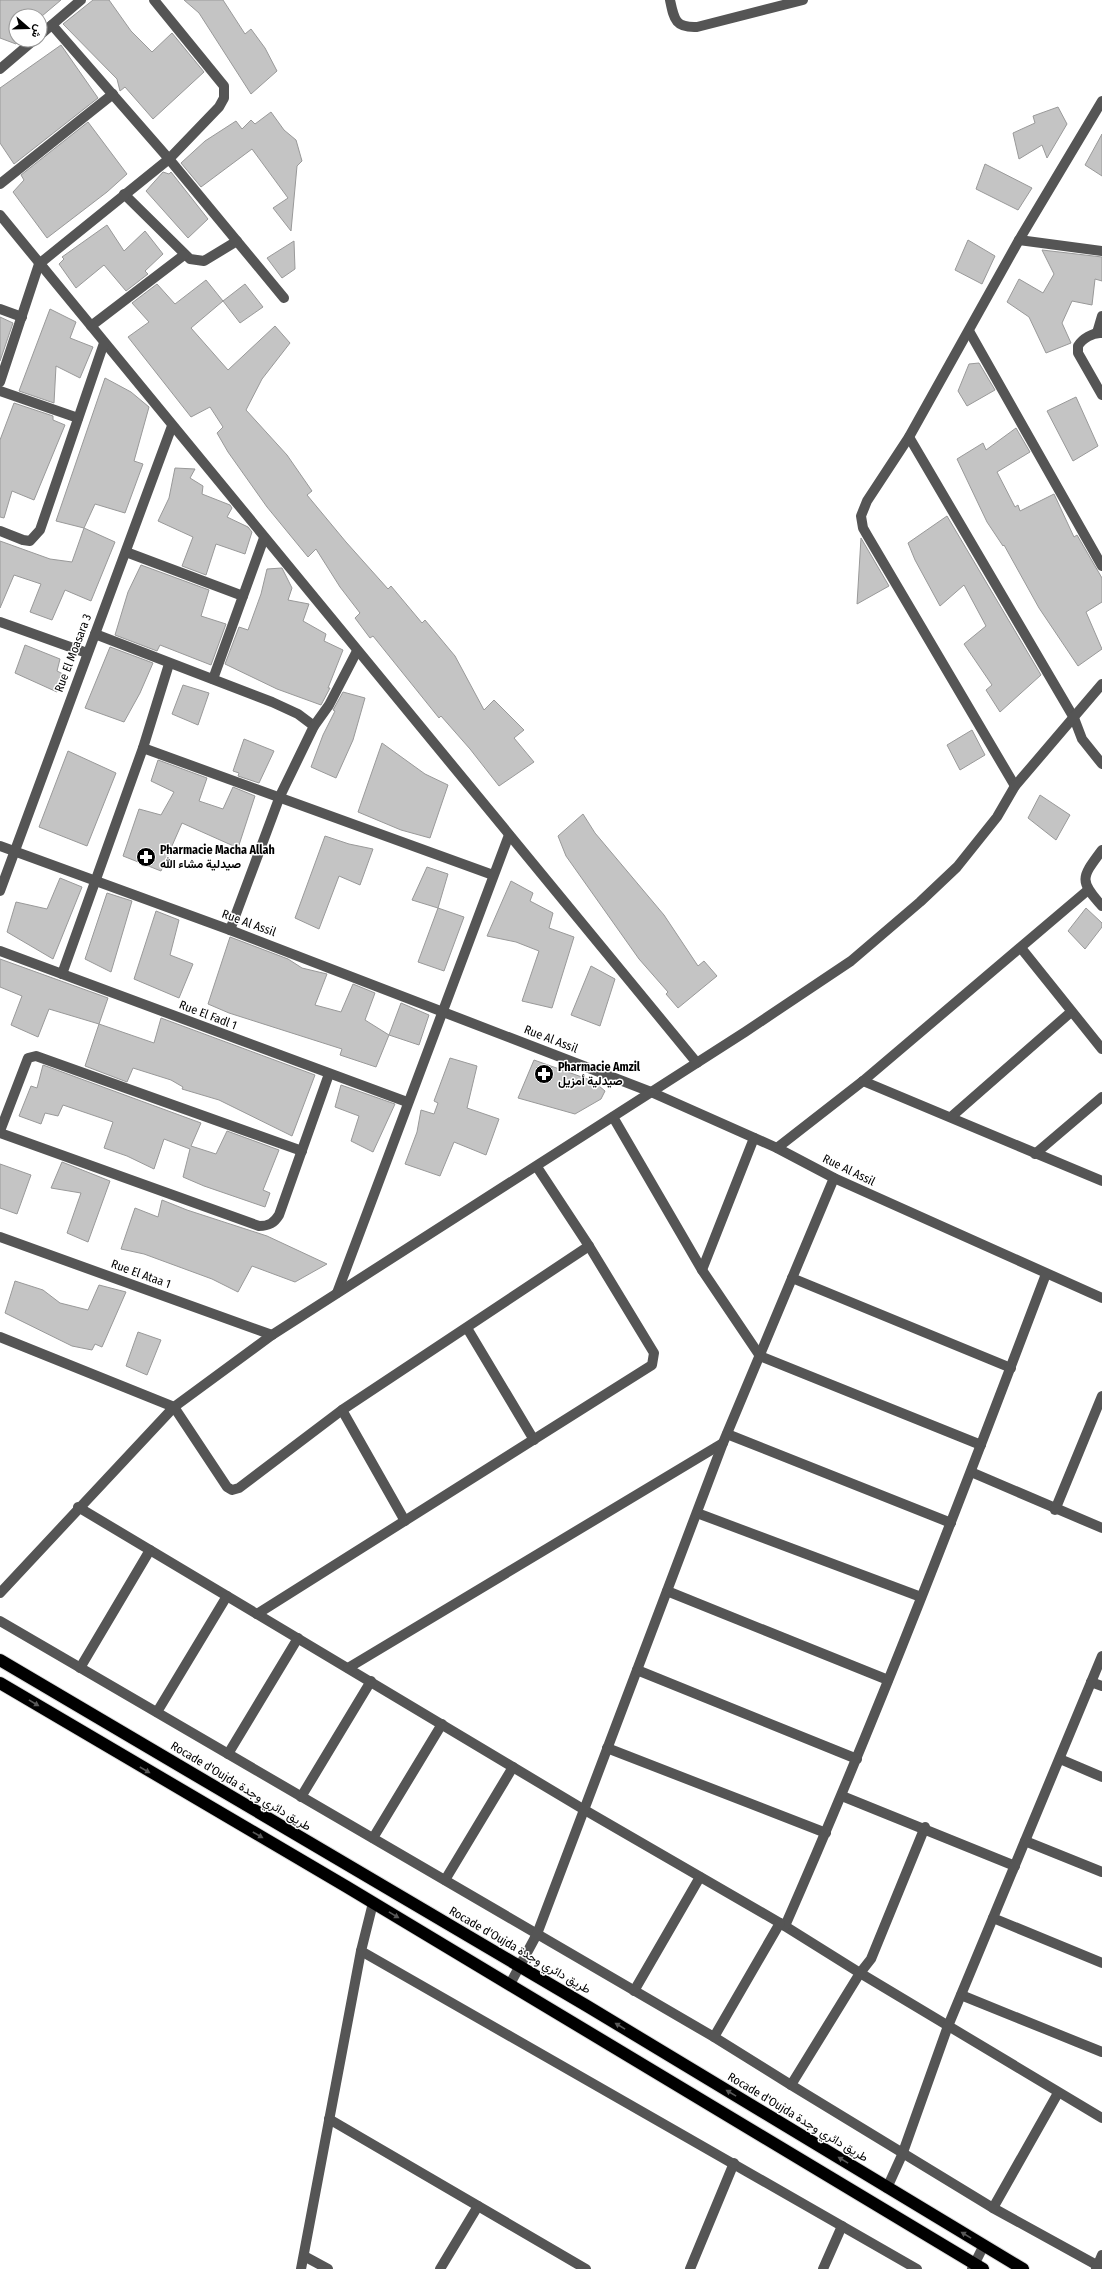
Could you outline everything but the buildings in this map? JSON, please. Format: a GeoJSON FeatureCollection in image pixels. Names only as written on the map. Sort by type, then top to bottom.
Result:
{"type":"FeatureCollection","features":[{"type":"Feature","properties":{"kind":"highway","name":"Rocade d'Oujda طريق دائري وجدة"},"geometry":{"type":"LineString","coordinates":[[0,1660],[519,1966],[1023,2269]]}},
{"type":"Feature","properties":{"kind":"highway"},"geometry":{"type":"LineString","coordinates":[[0,1683],[510,1984],[976,2267]]}},
{"type":"Feature","properties":{"kind":"highway"},"geometry":{"type":"LineString","coordinates":[[851,2190],[862,2172]]}},
{"type":"Feature","properties":{"kind":"street"},"geometry":{"type":"LineString","coordinates":[[48,28],[80,0]]}},
{"type":"Feature","properties":{"kind":"street"},"geometry":{"type":"LineString","coordinates":[[1,376],[39,264],[169,159],[219,107],[225,92],[224,86],[154,0]]}},
{"type":"Feature","properties":{"kind":"street"},"geometry":{"type":"LineString","coordinates":[[670,0],[674,17],[679,24],[687,27],[697,26],[803,0]]}},
{"type":"Feature","properties":{"kind":"street"},"geometry":{"type":"LineString","coordinates":[[52,25],[169,159],[284,298]]}},
{"type":"Feature","properties":{"kind":"street"},"geometry":{"type":"LineString","coordinates":[[0,69],[25,48]]}},
{"type":"Feature","properties":{"kind":"street"},"geometry":{"type":"LineString","coordinates":[[0,184],[113,94]]}},
{"type":"Feature","properties":{"kind":"street"},"geometry":{"type":"LineString","coordinates":[[1015,786],[863,528],[861,516],[867,501],[909,437],[1019,240],[1102,101]]}},
{"type":"Feature","properties":{"kind":"street"},"geometry":{"type":"LineString","coordinates":[[124,194],[184,255],[196,261],[204,261],[237,241]]}},
{"type":"Feature","properties":{"kind":"street"},"geometry":{"type":"LineString","coordinates":[[0,215],[264,538],[697,1062]]}},
{"type":"Feature","properties":{"kind":"street"},"geometry":{"type":"LineString","coordinates":[[1019,240],[1102,251]]}},
{"type":"Feature","properties":{"kind":"street"},"geometry":{"type":"LineString","coordinates":[[90,326],[184,255]]}},
{"type":"Feature","properties":{"kind":"street"},"geometry":{"type":"LineString","coordinates":[[0,309],[22,317]]}},
{"type":"Feature","properties":{"kind":"street"},"geometry":{"type":"LineString","coordinates":[[1102,316],[1100,333],[1081,341],[1078,349],[1102,395]]}},
{"type":"Feature","properties":{"kind":"street"},"geometry":{"type":"LineString","coordinates":[[969,331],[1102,566]]}},
{"type":"Feature","properties":{"kind":"street"},"geometry":{"type":"LineString","coordinates":[[0,531],[23,540],[30,540],[40,530],[104,343]]}},
{"type":"Feature","properties":{"kind":"street"},"geometry":{"type":"LineString","coordinates":[[0,391],[78,418]]}},
{"type":"Feature","properties":{"kind":"street","name":"Rue El Moasara 3"},"geometry":{"type":"LineString","coordinates":[[0,891],[172,426]]}},
{"type":"Feature","properties":{"kind":"street"},"geometry":{"type":"LineString","coordinates":[[909,437],[1074,718],[1082,739],[1102,764]]}},
{"type":"Feature","properties":{"kind":"street"},"geometry":{"type":"LineString","coordinates":[[213,679],[264,538]]}},
{"type":"Feature","properties":{"kind":"street"},"geometry":{"type":"LineString","coordinates":[[126,552],[243,596]]}},
{"type":"Feature","properties":{"kind":"street"},"geometry":{"type":"LineString","coordinates":[[0,622],[87,653]]}},
{"type":"Feature","properties":{"kind":"street"},"geometry":{"type":"LineString","coordinates":[[95,634],[169,664],[213,679],[298,714],[314,726]]}},
{"type":"Feature","properties":{"kind":"street"},"geometry":{"type":"LineString","coordinates":[[230,930],[280,796],[314,726],[330,705],[357,651]]}},
{"type":"Feature","properties":{"kind":"street"},"geometry":{"type":"LineString","coordinates":[[62,974],[143,748],[169,664]]}},
{"type":"Feature","properties":{"kind":"street"},"geometry":{"type":"LineString","coordinates":[[0,1593],[174,1407],[272,1335],[536,1167],[851,961],[920,902],[957,867],[982,837],[1015,786],[1102,684]]}},
{"type":"Feature","properties":{"kind":"street"},"geometry":{"type":"LineString","coordinates":[[143,748],[280,796],[493,875]]}},
{"type":"Feature","properties":{"kind":"street"},"geometry":{"type":"LineString","coordinates":[[337,1293],[407,1102],[509,835]]}},
{"type":"Feature","properties":{"kind":"street","name":"Rue Al Assil"},"geometry":{"type":"LineString","coordinates":[[0,846],[230,930],[442,1010],[651,1092],[777,1148],[834,1178],[1102,1298]]}},
{"type":"Feature","properties":{"kind":"street"},"geometry":{"type":"LineString","coordinates":[[1102,850],[1086,874],[1085,885],[1102,906]]}},
{"type":"Feature","properties":{"kind":"street"},"geometry":{"type":"LineString","coordinates":[[777,1148],[863,1081],[1022,948],[1088,890]]}},
{"type":"Feature","properties":{"kind":"street"},"geometry":{"type":"LineString","coordinates":[[1022,948],[1071,1012],[1102,1049]]}},
{"type":"Feature","properties":{"kind":"street","name":"Rue El Fadl 1"},"geometry":{"type":"LineString","coordinates":[[0,951],[407,1102]]}},
{"type":"Feature","properties":{"kind":"street"},"geometry":{"type":"LineString","coordinates":[[951,1117],[1071,1012]]}},
{"type":"Feature","properties":{"kind":"street"},"geometry":{"type":"LineString","coordinates":[[302,1151],[36,1056],[28,1058],[0,1132],[259,1226],[267,1226],[274,1222],[279,1215],[302,1151],[329,1074]]}},
{"type":"Feature","properties":{"kind":"street"},"geometry":{"type":"LineString","coordinates":[[863,1081],[1102,1181]]}},
{"type":"Feature","properties":{"kind":"street"},"geometry":{"type":"LineString","coordinates":[[1035,1154],[1102,1097]]}},
{"type":"Feature","properties":{"kind":"street"},"geometry":{"type":"LineString","coordinates":[[613,1117],[702,1270],[760,1356],[981,1444]]}},
{"type":"Feature","properties":{"kind":"street"},"geometry":{"type":"LineString","coordinates":[[702,1270],[754,1138]]}},
{"type":"Feature","properties":{"kind":"street"},"geometry":{"type":"LineString","coordinates":[[257,1614],[647,1369],[654,1360],[654,1353],[589,1246],[536,1167]]}},
{"type":"Feature","properties":{"kind":"street"},"geometry":{"type":"LineString","coordinates":[[510,1984],[536,1934],[725,1439],[834,1178]]}},
{"type":"Feature","properties":{"kind":"street","name":"Rue El Ataa 1"},"geometry":{"type":"LineString","coordinates":[[0,1237],[272,1335]]}},
{"type":"Feature","properties":{"kind":"street"},"geometry":{"type":"LineString","coordinates":[[0,1337],[174,1407],[227,1487],[232,1490],[239,1488],[342,1410],[468,1328],[589,1246]]}},
{"type":"Feature","properties":{"kind":"street"},"geometry":{"type":"LineString","coordinates":[[714,2037],[783,1925],[826,1833],[971,1472],[1046,1274]]}},
{"type":"Feature","properties":{"kind":"street"},"geometry":{"type":"LineString","coordinates":[[792,1278],[1011,1368]]}},
{"type":"Feature","properties":{"kind":"street"},"geometry":{"type":"LineString","coordinates":[[468,1328],[534,1440]]}},
{"type":"Feature","properties":{"kind":"street"},"geometry":{"type":"LineString","coordinates":[[1054,1510],[1102,1396]]}},
{"type":"Feature","properties":{"kind":"street"},"geometry":{"type":"LineString","coordinates":[[342,1410],[405,1521]]}},
{"type":"Feature","properties":{"kind":"street"},"geometry":{"type":"LineString","coordinates":[[725,1439],[950,1523]]}},
{"type":"Feature","properties":{"kind":"street"},"geometry":{"type":"LineString","coordinates":[[348,1668],[725,1439]]}},
{"type":"Feature","properties":{"kind":"street"},"geometry":{"type":"LineString","coordinates":[[971,1472],[1054,1510],[1102,1528]]}},
{"type":"Feature","properties":{"kind":"street"},"geometry":{"type":"LineString","coordinates":[[78,1508],[583,1809],[783,1925],[1058,2093],[1102,2118]]}},
{"type":"Feature","properties":{"kind":"street"},"geometry":{"type":"LineString","coordinates":[[697,1513],[921,1597]]}},
{"type":"Feature","properties":{"kind":"street"},"geometry":{"type":"LineString","coordinates":[[80,1668],[150,1550]]}},
{"type":"Feature","properties":{"kind":"street"},"geometry":{"type":"LineString","coordinates":[[667,1591],[888,1680]]}},
{"type":"Feature","properties":{"kind":"street"},"geometry":{"type":"LineString","coordinates":[[157,1712],[227,1596]]}},
{"type":"Feature","properties":{"kind":"street"},"geometry":{"type":"LineString","coordinates":[[0,1622],[714,2037],[902,2155],[993,2208],[1099,2267],[1102,2255]]}},
{"type":"Feature","properties":{"kind":"street"},"geometry":{"type":"LineString","coordinates":[[228,1754],[298,1638]]}},
{"type":"Feature","properties":{"kind":"street"},"geometry":{"type":"LineString","coordinates":[[887,2188],[902,2155],[948,2026],[1016,1866],[1102,1656]]}},
{"type":"Feature","properties":{"kind":"street"},"geometry":{"type":"LineString","coordinates":[[637,1670],[857,1759]]}},
{"type":"Feature","properties":{"kind":"street"},"geometry":{"type":"LineString","coordinates":[[301,1797],[371,1682]]}},
{"type":"Feature","properties":{"kind":"street"},"geometry":{"type":"LineString","coordinates":[[1091,1682],[1102,1686]]}},
{"type":"Feature","properties":{"kind":"street"},"geometry":{"type":"LineString","coordinates":[[373,1838],[442,1724]]}},
{"type":"Feature","properties":{"kind":"street"},"geometry":{"type":"LineString","coordinates":[[607,1748],[826,1833]]}},
{"type":"Feature","properties":{"kind":"street"},"geometry":{"type":"LineString","coordinates":[[1060,1759],[1102,1777]]}},
{"type":"Feature","properties":{"kind":"street"},"geometry":{"type":"LineString","coordinates":[[445,1880],[512,1767]]}},
{"type":"Feature","properties":{"kind":"street"},"geometry":{"type":"LineString","coordinates":[[842,1796],[925,1827],[1016,1866]]}},
{"type":"Feature","properties":{"kind":"street"},"geometry":{"type":"LineString","coordinates":[[791,2085],[860,1973],[871,1959],[925,1827]]}},
{"type":"Feature","properties":{"kind":"street"},"geometry":{"type":"LineString","coordinates":[[1025,1841],[1102,1872]]}},
{"type":"Feature","properties":{"kind":"street"},"geometry":{"type":"LineString","coordinates":[[634,1991],[700,1877]]}},
{"type":"Feature","properties":{"kind":"street"},"geometry":{"type":"LineString","coordinates":[[301,2269],[361,1951],[373,1903]]}},
{"type":"Feature","properties":{"kind":"street"},"geometry":{"type":"LineString","coordinates":[[993,1918],[1102,1963]]}},
{"type":"Feature","properties":{"kind":"street"},"geometry":{"type":"LineString","coordinates":[[361,1951],[917,2269]]}},
{"type":"Feature","properties":{"kind":"street"},"geometry":{"type":"LineString","coordinates":[[961,1995],[1102,2052]]}},
{"type":"Feature","properties":{"kind":"street"},"geometry":{"type":"LineString","coordinates":[[993,2208],[1058,2093]]}},
{"type":"Feature","properties":{"kind":"street"},"geometry":{"type":"LineString","coordinates":[[329,2119],[586,2269]]}},
{"type":"Feature","properties":{"kind":"street"},"geometry":{"type":"LineString","coordinates":[[690,2269],[734,2163]]}},
{"type":"Feature","properties":{"kind":"street"},"geometry":{"type":"LineString","coordinates":[[440,2269],[478,2206]]}},
{"type":"Feature","properties":{"kind":"street"},"geometry":{"type":"LineString","coordinates":[[823,2269],[842,2226]]}},
{"type":"Feature","properties":{"kind":"street"},"geometry":{"type":"LineString","coordinates":[[976,2267],[984,2245]]}},
{"type":"Feature","properties":{"kind":"street"},"geometry":{"type":"LineString","coordinates":[[304,2256],[328,2269]]}},
{"type":"Feature","properties":{"kind":"place","name":"Pharmacie Macha Allah صيدلية مشاء الله"},"geometry":{"type":"Point","coordinates":[146,857]}},
{"type":"Feature","properties":{"kind":"place","name":"Pharmacie Amzil صيدلية أمزيل"},"geometry":{"type":"Point","coordinates":[544,1074]}}]}
